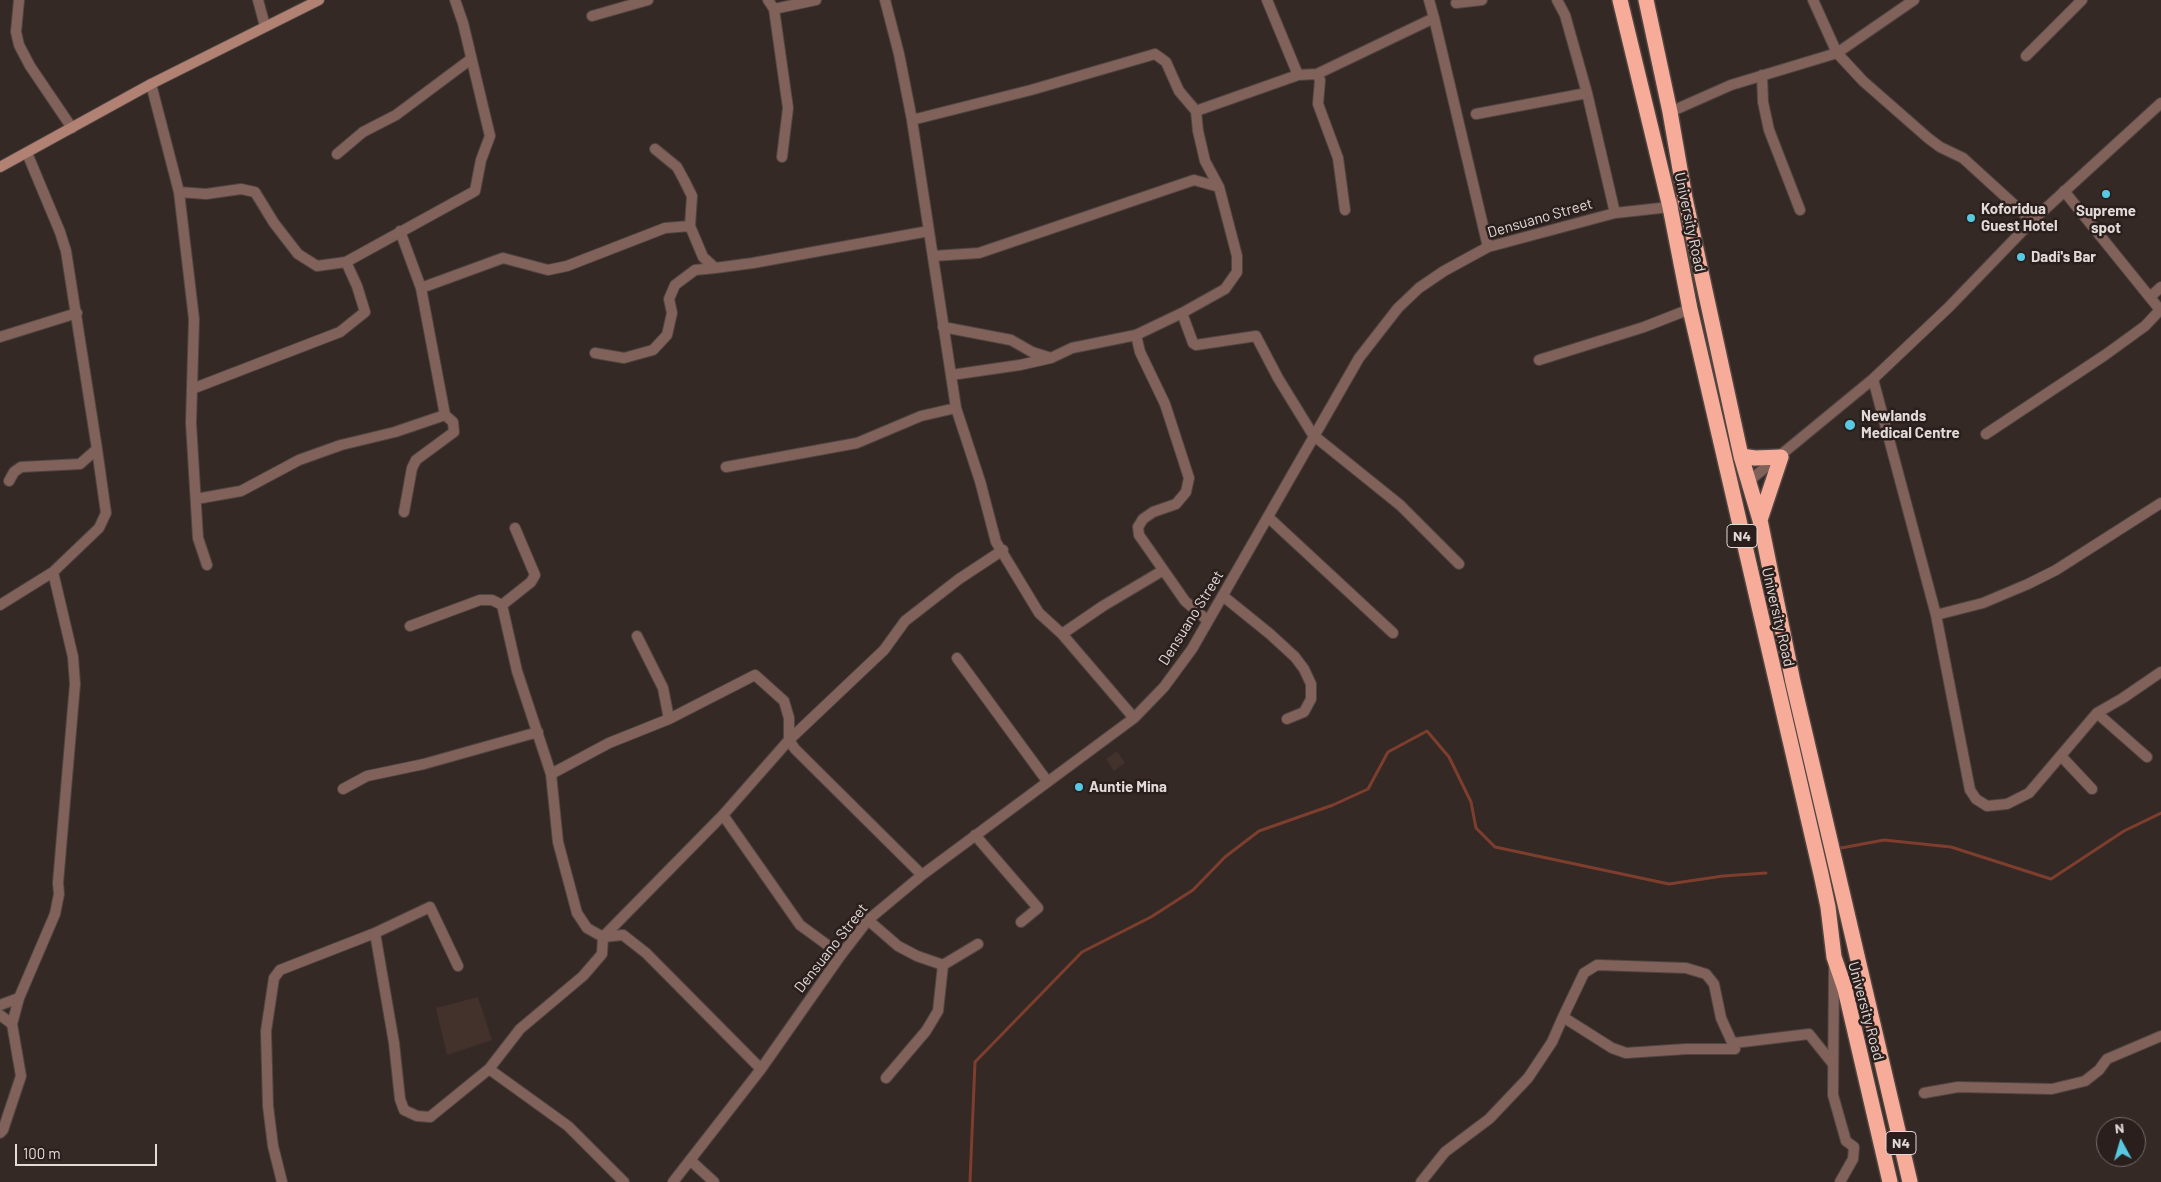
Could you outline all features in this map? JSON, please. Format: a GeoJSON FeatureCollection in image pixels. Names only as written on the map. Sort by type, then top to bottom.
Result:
{"type":"FeatureCollection","features":[{"type":"Feature","properties":{"kind":"highway","name":"University Road"},"geometry":{"type":"LineString","coordinates":[[1620,0],[1670,207],[1690,309],[1822,882],[1834,958],[1844,989],[1890,1182]]}},
{"type":"Feature","properties":{"kind":"highway","name":"University Road"},"geometry":{"type":"LineString","coordinates":[[1646,0],[1670,112],[1685,198],[1741,456],[1760,520],[1794,682],[1910,1182]]}},
{"type":"Feature","properties":{"kind":"highway"},"geometry":{"type":"LineString","coordinates":[[1741,456],[1755,458],[1781,457],[1760,520]]}},
{"type":"Feature","properties":{"kind":"street"},"geometry":{"type":"LineString","coordinates":[[20,0],[16,32],[19,45],[30,66],[72,128]]}},
{"type":"Feature","properties":{"kind":"street"},"geometry":{"type":"LineString","coordinates":[[258,0],[265,26]]}},
{"type":"Feature","properties":{"kind":"street"},"geometry":{"type":"LineString","coordinates":[[0,167],[27,154],[152,84],[319,0]]}},
{"type":"Feature","properties":{"kind":"street"},"geometry":{"type":"LineString","coordinates":[[179,192],[206,194],[241,189],[255,192],[274,223],[298,254],[317,266],[346,262],[475,191],[481,160],[490,136],[472,59],[455,0]]}},
{"type":"Feature","properties":{"kind":"street"},"geometry":{"type":"LineString","coordinates":[[592,16],[648,0]]}},
{"type":"Feature","properties":{"kind":"street"},"geometry":{"type":"LineString","coordinates":[[782,157],[788,108],[771,4],[816,0]]}},
{"type":"Feature","properties":{"kind":"street"},"geometry":{"type":"LineString","coordinates":[[885,0],[899,54],[912,120],[956,408],[980,480],[996,542],[1003,550],[1039,613],[1062,634],[1134,718]]}},
{"type":"Feature","properties":{"kind":"street"},"geometry":{"type":"LineString","coordinates":[[1267,0],[1298,75]]}},
{"type":"Feature","properties":{"kind":"street"},"geometry":{"type":"LineString","coordinates":[[1430,0],[1488,247]]}},
{"type":"Feature","properties":{"kind":"street"},"geometry":{"type":"LineString","coordinates":[[1456,3],[1482,0]]}},
{"type":"Feature","properties":{"kind":"street"},"geometry":{"type":"LineString","coordinates":[[1557,0],[1566,14],[1587,93],[1615,213]]}},
{"type":"Feature","properties":{"kind":"street"},"geometry":{"type":"LineString","coordinates":[[1813,0],[1837,53],[1863,81],[1928,138],[1940,147],[1963,158],[2032,221]]}},
{"type":"Feature","properties":{"kind":"street"},"geometry":{"type":"LineString","coordinates":[[1670,112],[1731,85],[1837,53],[1914,0]]}},
{"type":"Feature","properties":{"kind":"street"},"geometry":{"type":"LineString","coordinates":[[2026,56],[2082,0]]}},
{"type":"Feature","properties":{"kind":"street"},"geometry":{"type":"LineString","coordinates":[[1196,111],[1298,75],[1317,74],[1434,18]]}},
{"type":"Feature","properties":{"kind":"street"},"geometry":{"type":"LineString","coordinates":[[912,120],[1031,90],[1155,54],[1166,62],[1179,91],[1196,111],[1198,131],[1205,161],[1220,187],[1233,237],[1238,272],[1225,289],[1182,313],[1136,335],[1072,348],[1051,358],[1004,368],[951,375]]}},
{"type":"Feature","properties":{"kind":"street"},"geometry":{"type":"LineString","coordinates":[[337,154],[363,132],[396,115],[472,59]]}},
{"type":"Feature","properties":{"kind":"street"},"geometry":{"type":"LineString","coordinates":[[1317,74],[1320,80],[1318,104],[1338,158],[1345,210]]}},
{"type":"Feature","properties":{"kind":"street"},"geometry":{"type":"LineString","coordinates":[[1762,76],[1763,102],[1769,130],[1800,210]]}},
{"type":"Feature","properties":{"kind":"street"},"geometry":{"type":"LineString","coordinates":[[152,84],[179,192],[194,319],[191,423],[198,538],[207,565]]}},
{"type":"Feature","properties":{"kind":"street"},"geometry":{"type":"LineString","coordinates":[[1476,114],[1587,93]]}},
{"type":"Feature","properties":{"kind":"street"},"geometry":{"type":"LineString","coordinates":[[1732,495],[1781,457],[1873,379],[1949,307],[2032,221],[2161,103]]}},
{"type":"Feature","properties":{"kind":"street"},"geometry":{"type":"LineString","coordinates":[[655,149],[678,168],[692,196],[690,226],[703,257],[715,268]]}},
{"type":"Feature","properties":{"kind":"street"},"geometry":{"type":"LineString","coordinates":[[0,605],[52,572],[99,528],[106,513],[77,313],[60,232],[27,154]]}},
{"type":"Feature","properties":{"kind":"street"},"geometry":{"type":"LineString","coordinates":[[1194,180],[1205,161]]}},
{"type":"Feature","properties":{"kind":"street"},"geometry":{"type":"LineString","coordinates":[[933,256],[979,253],[1194,180],[1220,187]]}},
{"type":"Feature","properties":{"kind":"street"},"geometry":{"type":"LineString","coordinates":[[1986,434],[2105,356],[2145,326],[2161,311],[2064,191]]}},
{"type":"Feature","properties":{"kind":"street","name":"Densuano Street"},"geometry":{"type":"LineString","coordinates":[[673,1182],[762,1069],[841,955],[868,920],[922,875],[1134,718],[1164,687],[1192,649],[1313,435],[1359,358],[1398,308],[1444,270],[1488,247],[1615,213],[1670,207],[1685,198]]}},
{"type":"Feature","properties":{"kind":"street"},"geometry":{"type":"LineString","coordinates":[[421,288],[503,258],[548,270],[567,266],[665,228],[690,226]]}},
{"type":"Feature","properties":{"kind":"street"},"geometry":{"type":"LineString","coordinates":[[400,231],[421,288],[445,414],[453,422],[454,432],[416,460],[412,468],[404,512]]}},
{"type":"Feature","properties":{"kind":"street"},"geometry":{"type":"LineString","coordinates":[[594,352],[624,358],[654,350],[667,336],[672,313],[669,299],[675,285],[695,270],[753,263],[929,231]]}},
{"type":"Feature","properties":{"kind":"street"},"geometry":{"type":"LineString","coordinates":[[192,389],[340,332],[365,312],[357,286],[346,262]]}},
{"type":"Feature","properties":{"kind":"street"},"geometry":{"type":"LineString","coordinates":[[2150,297],[2161,286]]}},
{"type":"Feature","properties":{"kind":"street"},"geometry":{"type":"LineString","coordinates":[[1540,360],[1644,327],[1690,309]]}},
{"type":"Feature","properties":{"kind":"street"},"geometry":{"type":"LineString","coordinates":[[0,337],[77,313]]}},
{"type":"Feature","properties":{"kind":"street"},"geometry":{"type":"LineString","coordinates":[[1182,313],[1193,343],[1196,345],[1256,336],[1278,378],[1313,435],[1400,505],[1459,564]]}},
{"type":"Feature","properties":{"kind":"street"},"geometry":{"type":"LineString","coordinates":[[943,326],[1011,340],[1032,352],[1051,358]]}},
{"type":"Feature","properties":{"kind":"street"},"geometry":{"type":"LineString","coordinates":[[1136,335],[1140,352],[1165,404],[1189,478],[1186,492],[1176,504],[1153,512],[1144,519],[1138,527],[1139,535],[1152,551],[1162,571],[1185,601],[1207,620]]}},
{"type":"Feature","properties":{"kind":"street"},"geometry":{"type":"LineString","coordinates":[[1873,379],[1936,615],[1970,790],[1976,799],[1987,806],[2007,804],[2028,792],[2097,713],[2161,672]]}},
{"type":"Feature","properties":{"kind":"street"},"geometry":{"type":"LineString","coordinates":[[726,467],[857,443],[922,416],[956,408]]}},
{"type":"Feature","properties":{"kind":"street"},"geometry":{"type":"LineString","coordinates":[[196,499],[241,491],[299,460],[341,445],[395,432],[445,414]]}},
{"type":"Feature","properties":{"kind":"street"},"geometry":{"type":"LineString","coordinates":[[10,481],[14,472],[21,467],[80,464],[97,449]]}},
{"type":"Feature","properties":{"kind":"street"},"geometry":{"type":"LineString","coordinates":[[1936,615],[1983,603],[2028,584],[2056,570],[2161,504]]}},
{"type":"Feature","properties":{"kind":"street"},"geometry":{"type":"LineString","coordinates":[[1268,517],[1394,633]]}},
{"type":"Feature","properties":{"kind":"street"},"geometry":{"type":"LineString","coordinates":[[502,605],[531,582],[535,574],[515,528]]}},
{"type":"Feature","properties":{"kind":"street"},"geometry":{"type":"LineString","coordinates":[[375,933],[394,1043],[400,1099],[404,1110],[417,1116],[430,1117],[489,1069],[520,1029],[583,976],[602,954],[603,937],[722,815],[789,740],[884,650],[905,621],[959,579],[1003,550]]}},
{"type":"Feature","properties":{"kind":"street"},"geometry":{"type":"LineString","coordinates":[[1062,634],[1103,606],[1162,571]]}},
{"type":"Feature","properties":{"kind":"street"},"geometry":{"type":"LineString","coordinates":[[0,1133],[3,1130],[21,1076],[12,1024],[19,998],[55,914],[59,894],[58,884],[76,684],[72,657],[52,572]]}},
{"type":"Feature","properties":{"kind":"street"},"geometry":{"type":"LineString","coordinates":[[1223,596],[1295,657],[1304,669],[1310,684],[1311,700],[1304,712],[1287,718]]}},
{"type":"Feature","properties":{"kind":"street"},"geometry":{"type":"LineString","coordinates":[[410,626],[480,600],[492,600],[502,605]]}},
{"type":"Feature","properties":{"kind":"street"},"geometry":{"type":"LineString","coordinates":[[502,605],[517,671],[551,774],[558,842],[577,913],[587,928],[603,937],[624,935],[646,952],[762,1069]]}},
{"type":"Feature","properties":{"kind":"street"},"geometry":{"type":"LineString","coordinates":[[637,636],[663,688],[669,719]]}},
{"type":"Feature","properties":{"kind":"street"},"geometry":{"type":"LineString","coordinates":[[957,658],[1047,781]]}},
{"type":"Feature","properties":{"kind":"street"},"geometry":{"type":"LineString","coordinates":[[551,774],[609,743],[669,719],[756,675],[784,701],[789,718],[789,740],[795,749],[840,796],[922,875]]}},
{"type":"Feature","properties":{"kind":"street"},"geometry":{"type":"LineString","coordinates":[[2097,713],[2147,756]]}},
{"type":"Feature","properties":{"kind":"street"},"geometry":{"type":"LineString","coordinates":[[343,789],[367,776],[424,764],[538,732]]}},
{"type":"Feature","properties":{"kind":"street"},"geometry":{"type":"LineString","coordinates":[[2061,756],[2092,789]]}},
{"type":"Feature","properties":{"kind":"street"},"geometry":{"type":"LineString","coordinates":[[722,815],[800,925],[841,955]]}},
{"type":"Feature","properties":{"kind":"street"},"geometry":{"type":"LineString","coordinates":[[975,835],[1038,908],[1021,922]]}},
{"type":"Feature","properties":{"kind":"street"},"geometry":{"type":"LineString","coordinates":[[282,1182],[273,1146],[268,1106],[266,1031],[274,978],[280,970],[375,933],[430,907],[458,966]]}},
{"type":"Feature","properties":{"kind":"street"},"geometry":{"type":"LineString","coordinates":[[868,920],[898,946],[916,956],[943,965],[978,944]]}},
{"type":"Feature","properties":{"kind":"street"},"geometry":{"type":"LineString","coordinates":[[1834,958],[1833,1064],[1835,1104],[1846,1141],[1854,1147],[1853,1159],[1840,1182]]}},
{"type":"Feature","properties":{"kind":"street"},"geometry":{"type":"LineString","coordinates":[[886,1078],[926,1031],[938,1011],[943,965]]}},
{"type":"Feature","properties":{"kind":"street"},"geometry":{"type":"LineString","coordinates":[[1421,1182],[1445,1152],[1489,1119],[1528,1078],[1552,1042],[1563,1017],[1584,973],[1598,965],[1686,968],[1706,974],[1714,984],[1721,1018],[1734,1043],[1735,1049],[1626,1053],[1612,1048],[1563,1017]]}},
{"type":"Feature","properties":{"kind":"street"},"geometry":{"type":"LineString","coordinates":[[0,1005],[19,998]]}},
{"type":"Feature","properties":{"kind":"street"},"geometry":{"type":"LineString","coordinates":[[0,1015],[12,1024]]}},
{"type":"Feature","properties":{"kind":"street"},"geometry":{"type":"LineString","coordinates":[[1734,1043],[1809,1034],[1833,1064]]}},
{"type":"Feature","properties":{"kind":"street"},"geometry":{"type":"LineString","coordinates":[[1924,1093],[1958,1088],[2052,1089],[2077,1083],[2085,1081],[2099,1070],[2107,1059],[2161,1036]]}},
{"type":"Feature","properties":{"kind":"street"},"geometry":{"type":"LineString","coordinates":[[489,1069],[568,1126],[624,1182]]}},
{"type":"Feature","properties":{"kind":"street"},"geometry":{"type":"LineString","coordinates":[[690,1160],[714,1182]]}},
{"type":"Feature","properties":{"kind":"shaded area"},"geometry":{"type":"Polygon","coordinates":[[[1117,751],[1125,763],[1114,771],[1106,759],[1117,751]]]}},
{"type":"Feature","properties":{"kind":"shaded area"},"geometry":{"type":"Polygon","coordinates":[[[478,997],[492,1040],[447,1055],[436,1008],[478,997]]]}},
{"type":"Feature","properties":{"kind":"waterway"},"geometry":{"type":"LineString","coordinates":[[970,1182],[975,1062],[1082,952],[1151,917],[1193,890],[1225,857],[1259,831],[1333,805],[1368,789],[1388,752],[1427,731],[1449,757],[1471,802],[1476,828],[1495,847],[1669,884],[1723,876],[1766,873]]}},
{"type":"Feature","properties":{"kind":"waterway"},"geometry":{"type":"LineString","coordinates":[[1841,848],[1884,840],[1951,847],[2051,879],[2124,831],[2161,813]]}},
{"type":"Feature","properties":{"kind":"place","name":"Supreme spot"},"geometry":{"type":"Point","coordinates":[2106,194]}},
{"type":"Feature","properties":{"kind":"place","name":"Koforidua Guest Hotel"},"geometry":{"type":"Point","coordinates":[1971,218]}},
{"type":"Feature","properties":{"kind":"place","name":"Dadi's Bar"},"geometry":{"type":"Point","coordinates":[2021,257]}},
{"type":"Feature","properties":{"kind":"place","name":"Newlands Medical Centre"},"geometry":{"type":"Point","coordinates":[1850,425]}},
{"type":"Feature","properties":{"kind":"place","name":"Auntie Mina"},"geometry":{"type":"Point","coordinates":[1079,787]}}]}
